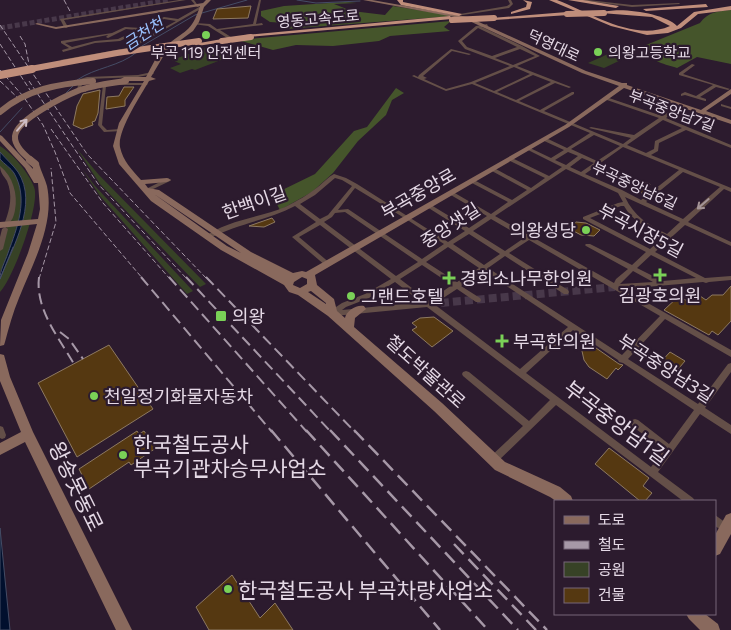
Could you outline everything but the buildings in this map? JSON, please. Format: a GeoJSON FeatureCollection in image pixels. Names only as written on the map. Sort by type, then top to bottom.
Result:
{"type":"FeatureCollection","features":[{"type":"Feature","properties":{"kind":"highway"},"geometry":{"type":"LineString","coordinates":[[400,0],[404,4],[454,17]]}},
{"type":"Feature","properties":{"kind":"highway"},"geometry":{"type":"LineString","coordinates":[[492,17],[525,10],[530,6],[526,0]]}},
{"type":"Feature","properties":{"kind":"highway"},"geometry":{"type":"LineString","coordinates":[[551,0],[610,26],[648,32],[675,29],[696,14],[731,7]]}},
{"type":"Feature","properties":{"kind":"highway"},"geometry":{"type":"LineString","coordinates":[[551,0],[623,28],[656,31],[674,26],[668,20],[652,15],[602,12]]}},
{"type":"Feature","properties":{"kind":"highway"},"geometry":{"type":"LineString","coordinates":[[571,0],[622,7],[671,8]]}},
{"type":"Feature","properties":{"kind":"highway","name":"영동고속도로"},"geometry":{"type":"LineString","coordinates":[[0,76],[198,42],[250,36],[454,17],[731,7]]}},
{"type":"Feature","properties":{"kind":"highway","name":"영동고속도로"},"geometry":{"type":"LineString","coordinates":[[602,12],[731,7]]}},
{"type":"Feature","properties":{"kind":"street"},"geometry":{"type":"LineString","coordinates":[[66,27],[62,20],[185,0]]}},
{"type":"Feature","properties":{"kind":"street"},"geometry":{"type":"LineString","coordinates":[[192,0],[201,7]]}},
{"type":"Feature","properties":{"kind":"street"},"geometry":{"type":"LineString","coordinates":[[37,24],[48,27],[66,27],[181,8],[201,7],[209,0]]}},
{"type":"Feature","properties":{"kind":"street"},"geometry":{"type":"LineString","coordinates":[[62,60],[128,49],[214,0]]}},
{"type":"Feature","properties":{"kind":"street"},"geometry":{"type":"LineString","coordinates":[[254,26],[260,0]]}},
{"type":"Feature","properties":{"kind":"street","name":"덕영대로"},"geometry":{"type":"LineString","coordinates":[[365,0],[454,17]]}},
{"type":"Feature","properties":{"kind":"street","name":"덕영대로"},"geometry":{"type":"LineString","coordinates":[[372,0],[454,17],[484,26],[584,72],[704,110],[731,121]]}},
{"type":"Feature","properties":{"kind":"street"},"geometry":{"type":"LineString","coordinates":[[454,17],[508,7],[512,4],[509,0]]}},
{"type":"Feature","properties":{"kind":"street"},"geometry":{"type":"LineString","coordinates":[[580,0],[632,6],[680,4],[670,0]]}},
{"type":"Feature","properties":{"kind":"street"},"geometry":{"type":"LineString","coordinates":[[176,2],[181,8]]}},
{"type":"Feature","properties":{"kind":"street"},"geometry":{"type":"LineString","coordinates":[[159,4],[165,11]]}},
{"type":"Feature","properties":{"kind":"street"},"geometry":{"type":"LineString","coordinates":[[143,7],[149,14]]}},
{"type":"Feature","properties":{"kind":"street"},"geometry":{"type":"LineString","coordinates":[[201,7],[201,18],[197,26],[173,50],[150,79],[122,122],[116,146],[123,164],[154,199],[211,235]]}},
{"type":"Feature","properties":{"kind":"street"},"geometry":{"type":"LineString","coordinates":[[125,10],[131,16]]}},
{"type":"Feature","properties":{"kind":"street"},"geometry":{"type":"LineString","coordinates":[[108,12],[113,19]]}},
{"type":"Feature","properties":{"kind":"street"},"geometry":{"type":"LineString","coordinates":[[90,15],[95,22]]}},
{"type":"Feature","properties":{"kind":"street"},"geometry":{"type":"LineString","coordinates":[[72,18],[77,25]]}},
{"type":"Feature","properties":{"kind":"street"},"geometry":{"type":"LineString","coordinates":[[119,40],[164,18],[177,20]]}},
{"type":"Feature","properties":{"kind":"street"},"geometry":{"type":"LineString","coordinates":[[201,18],[210,26],[236,42]]}},
{"type":"Feature","properties":{"kind":"street"},"geometry":{"type":"LineString","coordinates":[[152,24],[168,26]]}},
{"type":"Feature","properties":{"kind":"street"},"geometry":{"type":"LineString","coordinates":[[216,30],[262,24]]}},
{"type":"Feature","properties":{"kind":"street"},"geometry":{"type":"LineString","coordinates":[[197,26],[210,26]]}},
{"type":"Feature","properties":{"kind":"street"},"geometry":{"type":"LineString","coordinates":[[120,130],[165,49],[197,26],[210,26]]}},
{"type":"Feature","properties":{"kind":"street"},"geometry":{"type":"LineString","coordinates":[[414,76],[446,90],[472,83],[513,66],[538,56],[484,26],[460,41],[466,48],[477,53],[513,66],[532,74],[569,87]]}},
{"type":"Feature","properties":{"kind":"street"},"geometry":{"type":"LineString","coordinates":[[72,48],[62,42],[111,34],[130,27],[160,32]]}},
{"type":"Feature","properties":{"kind":"street"},"geometry":{"type":"LineString","coordinates":[[104,41],[111,34]]}},
{"type":"Feature","properties":{"kind":"street"},"geometry":{"type":"LineString","coordinates":[[131,35],[150,37]]}},
{"type":"Feature","properties":{"kind":"street"},"geometry":{"type":"LineString","coordinates":[[63,51],[104,41],[119,40],[145,47],[165,49]]}},
{"type":"Feature","properties":{"kind":"street"},"geometry":{"type":"LineString","coordinates":[[491,58],[521,47]]}},
{"type":"Feature","properties":{"kind":"street"},"geometry":{"type":"LineString","coordinates":[[441,88],[443,86],[420,76],[452,50],[471,55],[477,53]]}},
{"type":"Feature","properties":{"kind":"street"},"geometry":{"type":"LineString","coordinates":[[693,65],[680,74],[730,90]]}},
{"type":"Feature","properties":{"kind":"street"},"geometry":{"type":"LineString","coordinates":[[494,92],[532,74]]}},
{"type":"Feature","properties":{"kind":"street"},"geometry":{"type":"LineString","coordinates":[[138,76],[150,79],[104,86],[86,91],[79,89],[82,80],[87,78],[138,76]]}},
{"type":"Feature","properties":{"kind":"street"},"geometry":{"type":"LineString","coordinates":[[0,112],[13,101],[51,87],[150,79]]}},
{"type":"Feature","properties":{"kind":"street"},"geometry":{"type":"LineString","coordinates":[[0,342],[3,326],[40,231],[44,210],[42,188],[31,165],[18,146],[15,136],[18,128],[27,119],[78,91],[125,80]]}},
{"type":"Feature","properties":{"kind":"street"},"geometry":{"type":"LineString","coordinates":[[516,101],[554,82]]}},
{"type":"Feature","properties":{"kind":"street"},"geometry":{"type":"LineString","coordinates":[[472,83],[731,190]]}},
{"type":"Feature","properties":{"kind":"street","name":"덕영대로"},"geometry":{"type":"LineString","coordinates":[[624,85],[731,121]]}},
{"type":"Feature","properties":{"kind":"street","name":"부곡중앙로"},"geometry":{"type":"LineString","coordinates":[[308,275],[528,149],[624,85]]}},
{"type":"Feature","properties":{"kind":"street"},"geometry":{"type":"LineString","coordinates":[[697,97],[716,85]]}},
{"type":"Feature","properties":{"kind":"street"},"geometry":{"type":"LineString","coordinates":[[104,86],[100,125],[106,131],[120,130]]}},
{"type":"Feature","properties":{"kind":"street"},"geometry":{"type":"LineString","coordinates":[[704,110],[730,90]]}},
{"type":"Feature","properties":{"kind":"street"},"geometry":{"type":"LineString","coordinates":[[540,111],[573,93]]}},
{"type":"Feature","properties":{"kind":"street"},"geometry":{"type":"LineString","coordinates":[[682,95],[685,93],[705,100]]}},
{"type":"Feature","properties":{"kind":"street","name":"부곡중앙남7길"},"geometry":{"type":"LineString","coordinates":[[605,98],[663,118],[730,146]]}},
{"type":"Feature","properties":{"kind":"street"},"geometry":{"type":"LineString","coordinates":[[582,174],[681,105]]}},
{"type":"Feature","properties":{"kind":"street"},"geometry":{"type":"LineString","coordinates":[[722,105],[731,108]]}},
{"type":"Feature","properties":{"kind":"street"},"geometry":{"type":"LineString","coordinates":[[580,127],[635,137]]}},
{"type":"Feature","properties":{"kind":"street"},"geometry":{"type":"LineString","coordinates":[[648,155],[656,150],[657,142],[686,128]]}},
{"type":"Feature","properties":{"kind":"street"},"geometry":{"type":"LineString","coordinates":[[552,160],[594,133]]}},
{"type":"Feature","properties":{"kind":"street"},"geometry":{"type":"LineString","coordinates":[[0,137],[31,165]]}},
{"type":"Feature","properties":{"kind":"street"},"geometry":{"type":"LineString","coordinates":[[544,139],[597,163]]}},
{"type":"Feature","properties":{"kind":"street","name":"부곡중앙남6길"},"geometry":{"type":"LineString","coordinates":[[528,149],[731,244]]}},
{"type":"Feature","properties":{"kind":"street","name":"중앙샛길"},"geometry":{"type":"LineString","coordinates":[[332,313],[396,279],[582,156]]}},
{"type":"Feature","properties":{"kind":"street"},"geometry":{"type":"LineString","coordinates":[[510,159],[549,178]]}},
{"type":"Feature","properties":{"kind":"street"},"geometry":{"type":"LineString","coordinates":[[0,168],[8,176],[14,194],[14,205],[5,225],[0,249]]}},
{"type":"Feature","properties":{"kind":"street"},"geometry":{"type":"LineString","coordinates":[[492,170],[531,190]]}},
{"type":"Feature","properties":{"kind":"street"},"geometry":{"type":"LineString","coordinates":[[642,202],[683,170]]}},
{"type":"Feature","properties":{"kind":"street","name":"부곡중앙남3길"},"geometry":{"type":"LineString","coordinates":[[334,176],[344,179],[408,218],[731,430]]}},
{"type":"Feature","properties":{"kind":"street","name":"한백이길"},"geometry":{"type":"LineString","coordinates":[[211,235],[232,224],[271,215],[296,204],[318,191],[334,176]]}},
{"type":"Feature","properties":{"kind":"street"},"geometry":{"type":"LineString","coordinates":[[139,182],[168,180]]}},
{"type":"Feature","properties":{"kind":"street"},"geometry":{"type":"LineString","coordinates":[[147,190],[168,180]]}},
{"type":"Feature","properties":{"kind":"street"},"geometry":{"type":"LineString","coordinates":[[160,194],[168,180]]}},
{"type":"Feature","properties":{"kind":"street","name":"부곡중앙로"},"geometry":{"type":"LineString","coordinates":[[472,181],[512,202]]}},
{"type":"Feature","properties":{"kind":"street"},"geometry":{"type":"LineString","coordinates":[[328,264],[295,237],[333,212],[355,186]]}},
{"type":"Feature","properties":{"kind":"street"},"geometry":{"type":"LineString","coordinates":[[615,287],[649,251],[723,187]]}},
{"type":"Feature","properties":{"kind":"street"},"geometry":{"type":"LineString","coordinates":[[147,190],[160,194],[241,258],[291,280],[308,275],[313,280],[312,286],[301,292]]}},
{"type":"Feature","properties":{"kind":"street","name":"부곡시장5길"},"geometry":{"type":"LineString","coordinates":[[620,192],[626,204],[620,204],[585,218],[706,281]]}},
{"type":"Feature","properties":{"kind":"street"},"geometry":{"type":"LineString","coordinates":[[451,193],[731,354]]}},
{"type":"Feature","properties":{"kind":"street","name":"부곡중앙남1길"},"geometry":{"type":"LineString","coordinates":[[296,204],[689,500]]}},
{"type":"Feature","properties":{"kind":"street"},"geometry":{"type":"LineString","coordinates":[[626,204],[628,209],[641,218],[645,226],[666,236]]}},
{"type":"Feature","properties":{"kind":"street"},"geometry":{"type":"LineString","coordinates":[[429,206],[566,292]]}},
{"type":"Feature","properties":{"kind":"street","name":"부곡중앙로"},"geometry":{"type":"LineString","coordinates":[[333,212],[346,210],[381,233]]}},
{"type":"Feature","properties":{"kind":"street"},"geometry":{"type":"LineString","coordinates":[[5,225],[41,220]]}},
{"type":"Feature","properties":{"kind":"street"},"geometry":{"type":"LineString","coordinates":[[381,233],[478,300]]}},
{"type":"Feature","properties":{"kind":"street"},"geometry":{"type":"LineString","coordinates":[[332,313],[429,304],[528,238]]}},
{"type":"Feature","properties":{"kind":"street"},"geometry":{"type":"LineString","coordinates":[[588,245],[661,283]]}},
{"type":"Feature","properties":{"kind":"street"},"geometry":{"type":"LineString","coordinates":[[615,287],[731,278]]}},
{"type":"Feature","properties":{"kind":"street","name":"철도박물관로"},"geometry":{"type":"LineString","coordinates":[[291,280],[292,290],[301,292],[332,313],[500,466],[555,492],[565,500]]}},
{"type":"Feature","properties":{"kind":"street","name":"철도박물관로"},"geometry":{"type":"LineString","coordinates":[[312,286],[331,302],[332,313]]}},
{"type":"Feature","properties":{"kind":"street"},"geometry":{"type":"LineString","coordinates":[[349,329],[350,316],[361,309]]}},
{"type":"Feature","properties":{"kind":"street"},"geometry":{"type":"LineString","coordinates":[[622,360],[664,316]]}},
{"type":"Feature","properties":{"kind":"street"},"geometry":{"type":"LineString","coordinates":[[521,373],[572,327]]}},
{"type":"Feature","properties":{"kind":"street","name":"왕송못동로"},"geometry":{"type":"LineString","coordinates":[[0,358],[4,377],[28,434],[124,630]]}},
{"type":"Feature","properties":{"kind":"street"},"geometry":{"type":"LineString","coordinates":[[652,473],[731,366]]}},
{"type":"Feature","properties":{"kind":"street"},"geometry":{"type":"LineString","coordinates":[[466,374],[529,426]]}},
{"type":"Feature","properties":{"kind":"street"},"geometry":{"type":"LineString","coordinates":[[493,460],[556,400]]}},
{"type":"Feature","properties":{"kind":"street"},"geometry":{"type":"LineString","coordinates":[[635,423],[669,450]]}},
{"type":"Feature","properties":{"kind":"street"},"geometry":{"type":"LineString","coordinates":[[1,449],[28,434]]}},
{"type":"Feature","properties":{"kind":"street"},"geometry":{"type":"LineString","coordinates":[[716,546],[724,523]]}},
{"type":"Feature","properties":{"kind":"street"},"geometry":{"type":"LineString","coordinates":[[695,615],[712,630]]}},
{"type":"Feature","properties":{"kind":"green space"},"geometry":{"type":"Polygon","coordinates":[[[357,3],[334,4],[352,11],[385,15],[393,6],[454,16],[286,29],[285,23],[270,22],[261,16],[261,11],[284,6],[357,3]]]}},
{"type":"Feature","properties":{"kind":"green space"},"geometry":{"type":"Polygon","coordinates":[[[731,10],[731,64],[697,57],[677,68],[657,61],[647,51],[646,45],[700,23],[706,16],[731,10]]]}},
{"type":"Feature","properties":{"kind":"green space"},"geometry":{"type":"Polygon","coordinates":[[[451,21],[444,27],[450,31],[390,36],[379,41],[333,46],[296,45],[273,50],[238,40],[451,21]]]}},
{"type":"Feature","properties":{"kind":"green space"},"geometry":{"type":"Polygon","coordinates":[[[211,46],[234,55],[195,70],[192,69],[180,73],[170,68],[181,64],[172,60],[211,46]]]}},
{"type":"Feature","properties":{"kind":"green space"},"geometry":{"type":"Polygon","coordinates":[[[608,54],[623,59],[604,68],[588,63],[608,54]]]}},
{"type":"Feature","properties":{"kind":"green space"},"geometry":{"type":"Polygon","coordinates":[[[396,88],[404,93],[392,100],[386,115],[358,141],[333,173],[312,192],[280,210],[272,195],[315,174],[354,131],[367,127],[396,88]]]}},
{"type":"Feature","properties":{"kind":"green space"},"geometry":{"type":"Polygon","coordinates":[[[0,146],[20,164],[32,182],[35,196],[30,224],[24,241],[12,272],[0,292],[0,279],[17,240],[25,212],[26,198],[24,185],[18,172],[0,152],[0,146]]]}},
{"type":"Feature","properties":{"kind":"green space"},"geometry":{"type":"Polygon","coordinates":[[[77,149],[99,175],[206,284],[200,287],[100,184],[77,149]]]}},
{"type":"Feature","properties":{"kind":"green space"},"geometry":{"type":"Polygon","coordinates":[[[0,159],[11,169],[19,184],[21,210],[11,249],[0,272],[0,249],[15,200],[5,173],[0,168],[0,159]]]}},
{"type":"Feature","properties":{"kind":"green space"},"geometry":{"type":"Polygon","coordinates":[[[82,169],[95,186],[193,291],[187,294],[100,196],[82,169]]]}},
{"type":"Feature","properties":{"kind":"water"},"geometry":{"type":"Polygon","coordinates":[[[0,152],[18,172],[24,185],[26,198],[25,212],[17,240],[0,279],[18,224],[21,193],[13,171],[0,159],[0,152]]]}},
{"type":"Feature","properties":{"kind":"water"},"geometry":{"type":"Polygon","coordinates":[[[0,528],[10,630],[0,630],[0,528]]]}},
{"type":"Feature","properties":{"kind":"waterway","name":"금천천"},"geometry":{"type":"LineString","coordinates":[[142,46],[195,15],[247,0]]}},
{"type":"Feature","properties":{"kind":"waterway"},"geometry":{"type":"LineString","coordinates":[[297,0],[316,3],[360,1]]}},
{"type":"Feature","properties":{"kind":"waterway","name":"금천천"},"geometry":{"type":"LineString","coordinates":[[77,80],[92,72],[123,61],[137,52]]}},
{"type":"Feature","properties":{"kind":"waterway","name":"금천천"},"geometry":{"type":"LineString","coordinates":[[66,93],[73,86]]}},
{"type":"Feature","properties":{"kind":"waterway"},"geometry":{"type":"LineString","coordinates":[[0,132],[22,108]]}},
{"type":"Feature","properties":{"kind":"waterway"},"geometry":{"type":"LineString","coordinates":[[0,279],[13,247]]}},
{"type":"Feature","properties":{"kind":"tunnel"},"geometry":{"type":"LineString","coordinates":[[0,28],[169,0]]}},
{"type":"Feature","properties":{"kind":"tunnel"},"geometry":{"type":"LineString","coordinates":[[429,304],[615,287]]}},
{"type":"Feature","properties":{"kind":"railway"},"geometry":{"type":"LineString","coordinates":[[64,0],[71,13]]}},
{"type":"Feature","properties":{"kind":"railway"},"geometry":{"type":"LineString","coordinates":[[0,25],[87,154],[207,279]]}},
{"type":"Feature","properties":{"kind":"railway"},"geometry":{"type":"LineString","coordinates":[[20,36],[25,44],[29,64]]}},
{"type":"Feature","properties":{"kind":"railway"},"geometry":{"type":"LineString","coordinates":[[0,44],[30,90]]}},
{"type":"Feature","properties":{"kind":"railway"},"geometry":{"type":"LineString","coordinates":[[0,70],[23,96],[43,125],[70,193],[143,279]]}},
{"type":"Feature","properties":{"kind":"railway"},"geometry":{"type":"LineString","coordinates":[[0,81],[19,99]]}},
{"type":"Feature","properties":{"kind":"railway"},"geometry":{"type":"LineString","coordinates":[[29,81],[98,184],[187,279]]}},
{"type":"Feature","properties":{"kind":"railway"},"geometry":{"type":"LineString","coordinates":[[51,129],[103,203],[170,279]]}},
{"type":"Feature","properties":{"kind":"railway"},"geometry":{"type":"LineString","coordinates":[[39,279],[56,222],[51,168]]}},
{"type":"Feature","properties":{"kind":"railway"},"geometry":{"type":"LineString","coordinates":[[141,277],[272,432]]}},
{"type":"Feature","properties":{"kind":"railway"},"geometry":{"type":"LineString","coordinates":[[169,277],[307,432]]}},
{"type":"Feature","properties":{"kind":"railway"},"geometry":{"type":"LineString","coordinates":[[186,277],[331,432]]}},
{"type":"Feature","properties":{"kind":"railway"},"geometry":{"type":"LineString","coordinates":[[206,277],[355,432]]}},
{"type":"Feature","properties":{"kind":"railway"},"geometry":{"type":"LineString","coordinates":[[39,279],[44,312],[74,364]]}},
{"type":"Feature","properties":{"kind":"railway"},"geometry":{"type":"LineString","coordinates":[[60,332],[69,339],[83,359]]}},
{"type":"Feature","properties":{"kind":"railway"},"geometry":{"type":"LineString","coordinates":[[271,430],[440,630]]}},
{"type":"Feature","properties":{"kind":"railway"},"geometry":{"type":"LineString","coordinates":[[306,430],[488,630]]}},
{"type":"Feature","properties":{"kind":"railway"},"geometry":{"type":"LineString","coordinates":[[330,430],[518,630]]}},
{"type":"Feature","properties":{"kind":"railway"},"geometry":{"type":"LineString","coordinates":[[354,430],[547,630]]}},
{"type":"Feature","properties":{"kind":"railway"},"geometry":{"type":"LineString","coordinates":[[454,544],[536,630]]}},
{"type":"Feature","properties":{"kind":"place","name":"부곡 119 안전센터"},"geometry":{"type":"Point","coordinates":[206,35]}},
{"type":"Feature","properties":{"kind":"place","name":"의왕고등학교"},"geometry":{"type":"Point","coordinates":[598,52]}},
{"type":"Feature","properties":{"kind":"place","name":"의왕성당"},"geometry":{"type":"Point","coordinates":[586,230]}},
{"type":"Feature","properties":{"kind":"place","name":"김광호의원"},"geometry":{"type":"Point","coordinates":[660,275]}},
{"type":"Feature","properties":{"kind":"place","name":"경희소나무한의원"},"geometry":{"type":"Point","coordinates":[449,278]}},
{"type":"Feature","properties":{"kind":"place","name":"그랜드호텔"},"geometry":{"type":"Point","coordinates":[351,296]}},
{"type":"Feature","properties":{"kind":"place","name":"의왕"},"geometry":{"type":"Point","coordinates":[221,316]}},
{"type":"Feature","properties":{"kind":"place","name":"부곡한의원"},"geometry":{"type":"Point","coordinates":[502,341]}},
{"type":"Feature","properties":{"kind":"place","name":"천일정기화물자동차"},"geometry":{"type":"Point","coordinates":[94,396]}},
{"type":"Feature","properties":{"kind":"place","name":"한국철도공사 부곡기관차승무사업소"},"geometry":{"type":"Point","coordinates":[123,455]}},
{"type":"Feature","properties":{"kind":"place","name":"한국철도공사 부곡차량사업소"},"geometry":{"type":"Point","coordinates":[228,589]}}]}
